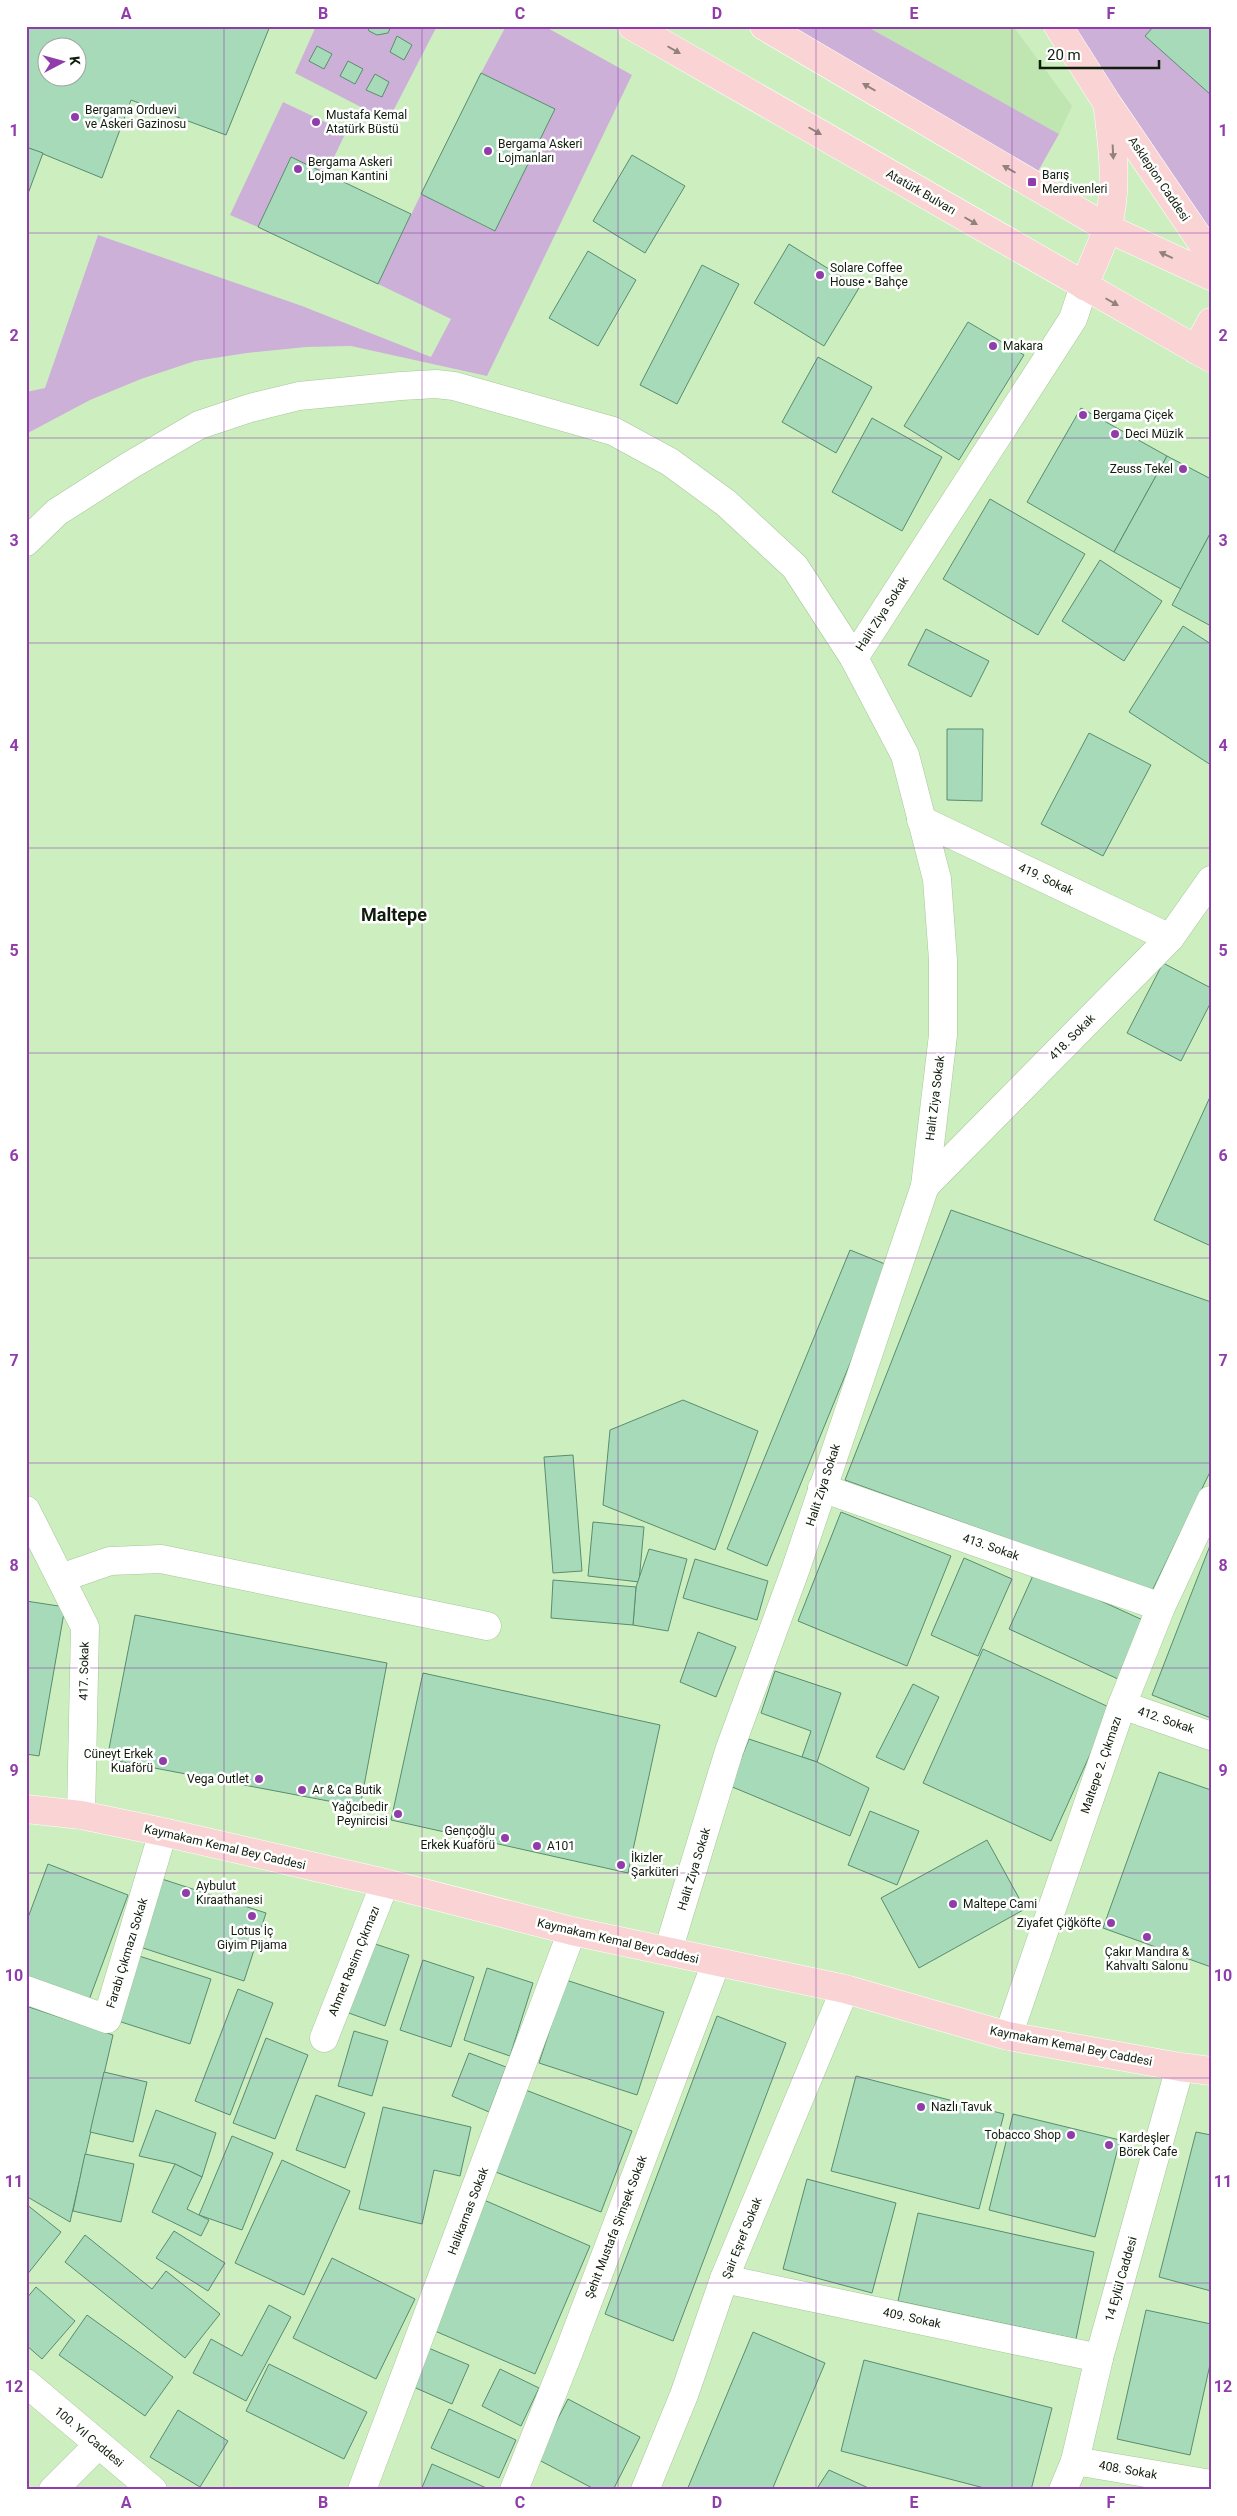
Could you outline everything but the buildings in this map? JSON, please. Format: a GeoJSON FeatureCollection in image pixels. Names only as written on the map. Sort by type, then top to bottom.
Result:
{"type":"FeatureCollection","features":[{"type":"Feature","properties":{"kind":"main road","name":"Atatürk Bulvarı"},"geometry":{"type":"LineString","coordinates":[[632,26],[1203,354]]}},
{"type":"Feature","properties":{"kind":"main road","name":"Asklepion Caddesi"},"geometry":{"type":"LineString","coordinates":[[1058,26],[1107,103],[1211,256]]}},
{"type":"Feature","properties":{"kind":"main road"},"geometry":{"type":"LineString","coordinates":[[776,29],[1107,228],[1211,276]]}},
{"type":"Feature","properties":{"kind":"main road","name":"Asklepion Caddesi"},"geometry":{"type":"LineString","coordinates":[[1084,286],[1107,228],[1114,178],[1107,103]]}},
{"type":"Feature","properties":{"kind":"main road"},"geometry":{"type":"LineString","coordinates":[[1203,354],[1211,322]]}},
{"type":"Feature","properties":{"kind":"main road","name":"Kaymakam Kemal Bey Caddesi"},"geometry":{"type":"LineString","coordinates":[[26,1809],[82,1816],[164,1832],[385,1883],[572,1931],[845,1989],[1008,2036],[1211,2071]]}},
{"type":"Feature","properties":{"kind":"street","name":"Halit Ziya Sokak"},"geometry":{"type":"LineString","coordinates":[[668,1951],[729,1751],[796,1568],[925,1186],[943,1035],[943,960],[937,879],[905,755],[854,658],[1073,319],[1084,286]]}},
{"type":"Feature","properties":{"kind":"street"},"geometry":{"type":"LineString","coordinates":[[26,542],[64,508],[145,455],[199,425],[264,404],[299,396],[436,384],[454,386],[613,431],[670,462],[726,502],[794,567],[854,658]]}},
{"type":"Feature","properties":{"kind":"street","name":"419. Sokak"},"geometry":{"type":"LineString","coordinates":[[921,820],[1170,938]]}},
{"type":"Feature","properties":{"kind":"street","name":"418. Sokak"},"geometry":{"type":"LineString","coordinates":[[925,1186],[1170,938],[1211,880]]}},
{"type":"Feature","properties":{"kind":"street","name":"413. Sokak"},"geometry":{"type":"LineString","coordinates":[[822,1488],[1161,1607]]}},
{"type":"Feature","properties":{"kind":"street","name":"Maltepe 2. Çıkmazı"},"geometry":{"type":"LineString","coordinates":[[1008,2036],[1122,1705],[1161,1607],[1211,1500]]}},
{"type":"Feature","properties":{"kind":"street","name":"417. Sokak"},"geometry":{"type":"LineString","coordinates":[[26,1510],[85,1626],[82,1816]]}},
{"type":"Feature","properties":{"kind":"street"},"geometry":{"type":"LineString","coordinates":[[60,1578],[110,1561],[161,1559],[487,1626]]}},
{"type":"Feature","properties":{"kind":"street","name":"412. Sokak"},"geometry":{"type":"LineString","coordinates":[[1122,1705],[1211,1736]]}},
{"type":"Feature","properties":{"kind":"street","name":"Farabi Çıkmazı Sokak"},"geometry":{"type":"LineString","coordinates":[[26,1990],[108,2019],[164,1832]]}},
{"type":"Feature","properties":{"kind":"street","name":"Ahmet Rasim Çıkmazı"},"geometry":{"type":"LineString","coordinates":[[324,2038],[385,1883]]}},
{"type":"Feature","properties":{"kind":"street","name":"Halikarnas Sokak"},"geometry":{"type":"LineString","coordinates":[[362,2490],[572,1931]]}},
{"type":"Feature","properties":{"kind":"street","name":"Şehit Mustafa Şimşek Sokak"},"geometry":{"type":"LineString","coordinates":[[514,2490],[716,1963]]}},
{"type":"Feature","properties":{"kind":"street","name":"Şair Eşref Sokak"},"geometry":{"type":"LineString","coordinates":[[645,2490],[684,2396],[724,2279],[845,1989]]}},
{"type":"Feature","properties":{"kind":"street","name":"14 Eylül Caddesi"},"geometry":{"type":"LineString","coordinates":[[1063,2490],[1074,2461],[1099,2358],[1180,2067]]}},
{"type":"Feature","properties":{"kind":"street","name":"409. Sokak"},"geometry":{"type":"LineString","coordinates":[[724,2279],[1099,2358]]}},
{"type":"Feature","properties":{"kind":"street","name":"100. Yıl Caddesi"},"geometry":{"type":"LineString","coordinates":[[26,2383],[153,2490]]}},
{"type":"Feature","properties":{"kind":"street"},"geometry":{"type":"LineString","coordinates":[[53,2490],[98,2445]]}},
{"type":"Feature","properties":{"kind":"street","name":"408. Sokak"},"geometry":{"type":"LineString","coordinates":[[1074,2461],[1211,2484]]}},
{"type":"Feature","properties":{"kind":"shaded area"},"geometry":{"type":"Polygon","coordinates":[[[316,26],[437,26],[388,121],[295,73],[316,26]]]}},
{"type":"Feature","properties":{"kind":"shaded area"},"geometry":{"type":"Polygon","coordinates":[[[506,26],[544,26],[632,75],[487,376],[351,346],[306,347],[247,353],[195,361],[141,379],[90,400],[26,434],[26,392],[45,388],[98,235],[302,306],[431,357],[451,319],[378,284],[421,194],[494,231],[555,109],[481,73],[506,26]]]}},
{"type":"Feature","properties":{"kind":"shaded area"},"geometry":{"type":"Polygon","coordinates":[[[764,26],[866,26],[1059,134],[1032,182],[764,26]]]}},
{"type":"Feature","properties":{"kind":"shaded area"},"geometry":{"type":"Polygon","coordinates":[[[866,26],[1013,26],[1072,106],[1059,134],[866,26]]]}},
{"type":"Feature","properties":{"kind":"shaded area"},"geometry":{"type":"Polygon","coordinates":[[[1058,26],[1154,26],[1145,36],[1211,95],[1211,256],[1058,26]]]}},
{"type":"Feature","properties":{"kind":"shaded area"},"geometry":{"type":"Polygon","coordinates":[[[283,102],[346,132],[326,174],[291,157],[258,227],[230,215],[283,102]]]}},
{"type":"Feature","properties":{"kind":"place","name":"Bergama Orduevi ve Askeri Gazinosu"},"geometry":{"type":"Point","coordinates":[75,117]}},
{"type":"Feature","properties":{"kind":"place","name":"Mustafa Kemal Atatürk Büstü"},"geometry":{"type":"Point","coordinates":[316,122]}},
{"type":"Feature","properties":{"kind":"place","name":"Bergama Askeri Lojmanları"},"geometry":{"type":"Point","coordinates":[488,151]}},
{"type":"Feature","properties":{"kind":"place","name":"Bergama Askeri Lojman Kantini"},"geometry":{"type":"Point","coordinates":[298,169]}},
{"type":"Feature","properties":{"kind":"place","name":"Barış Merdivenleri"},"geometry":{"type":"Point","coordinates":[1032,182]}},
{"type":"Feature","properties":{"kind":"place","name":"Solare Coffee House • Bahçe"},"geometry":{"type":"Point","coordinates":[820,275]}},
{"type":"Feature","properties":{"kind":"place","name":"Makara"},"geometry":{"type":"Point","coordinates":[993,346]}},
{"type":"Feature","properties":{"kind":"place","name":"Bergama Çiçek"},"geometry":{"type":"Point","coordinates":[1083,415]}},
{"type":"Feature","properties":{"kind":"place","name":"Deci Müzik"},"geometry":{"type":"Point","coordinates":[1115,434]}},
{"type":"Feature","properties":{"kind":"place","name":"Zeuss Tekel"},"geometry":{"type":"Point","coordinates":[1183,469]}},
{"type":"Feature","properties":{"kind":"place","name":"Cüneyt Erkek Kuaförü"},"geometry":{"type":"Point","coordinates":[163,1761]}},
{"type":"Feature","properties":{"kind":"place","name":"Vega Outlet"},"geometry":{"type":"Point","coordinates":[259,1779]}},
{"type":"Feature","properties":{"kind":"place","name":"Ar & Ca Butik"},"geometry":{"type":"Point","coordinates":[302,1790]}},
{"type":"Feature","properties":{"kind":"place","name":"Yağcıbedir Peynircisi"},"geometry":{"type":"Point","coordinates":[398,1814]}},
{"type":"Feature","properties":{"kind":"place","name":"Gençoğlu Erkek Kuaförü"},"geometry":{"type":"Point","coordinates":[505,1838]}},
{"type":"Feature","properties":{"kind":"place","name":"A101"},"geometry":{"type":"Point","coordinates":[537,1846]}},
{"type":"Feature","properties":{"kind":"place","name":"İkizler Şarküteri"},"geometry":{"type":"Point","coordinates":[621,1865]}},
{"type":"Feature","properties":{"kind":"place","name":"Aybulut Kıraathanesi"},"geometry":{"type":"Point","coordinates":[186,1893]}},
{"type":"Feature","properties":{"kind":"place","name":"Maltepe Cami"},"geometry":{"type":"Point","coordinates":[953,1904]}},
{"type":"Feature","properties":{"kind":"place","name":"Lotus İç Giyim Pijama"},"geometry":{"type":"Point","coordinates":[252,1916]}},
{"type":"Feature","properties":{"kind":"place","name":"Ziyafet Çiğköfte"},"geometry":{"type":"Point","coordinates":[1111,1923]}},
{"type":"Feature","properties":{"kind":"place","name":"Çakır Mandıra & Kahvaltı Salonu"},"geometry":{"type":"Point","coordinates":[1147,1937]}},
{"type":"Feature","properties":{"kind":"place","name":"Nazlı Tavuk"},"geometry":{"type":"Point","coordinates":[921,2107]}},
{"type":"Feature","properties":{"kind":"place","name":"Tobacco Shop"},"geometry":{"type":"Point","coordinates":[1071,2135]}},
{"type":"Feature","properties":{"kind":"place","name":"Kardeşler Börek Cafe"},"geometry":{"type":"Point","coordinates":[1109,2145]}},
{"type":"Feature","properties":{"kind":"district","name":"Maltepe"},"geometry":{"type":"Point","coordinates":[394,915]}}]}
